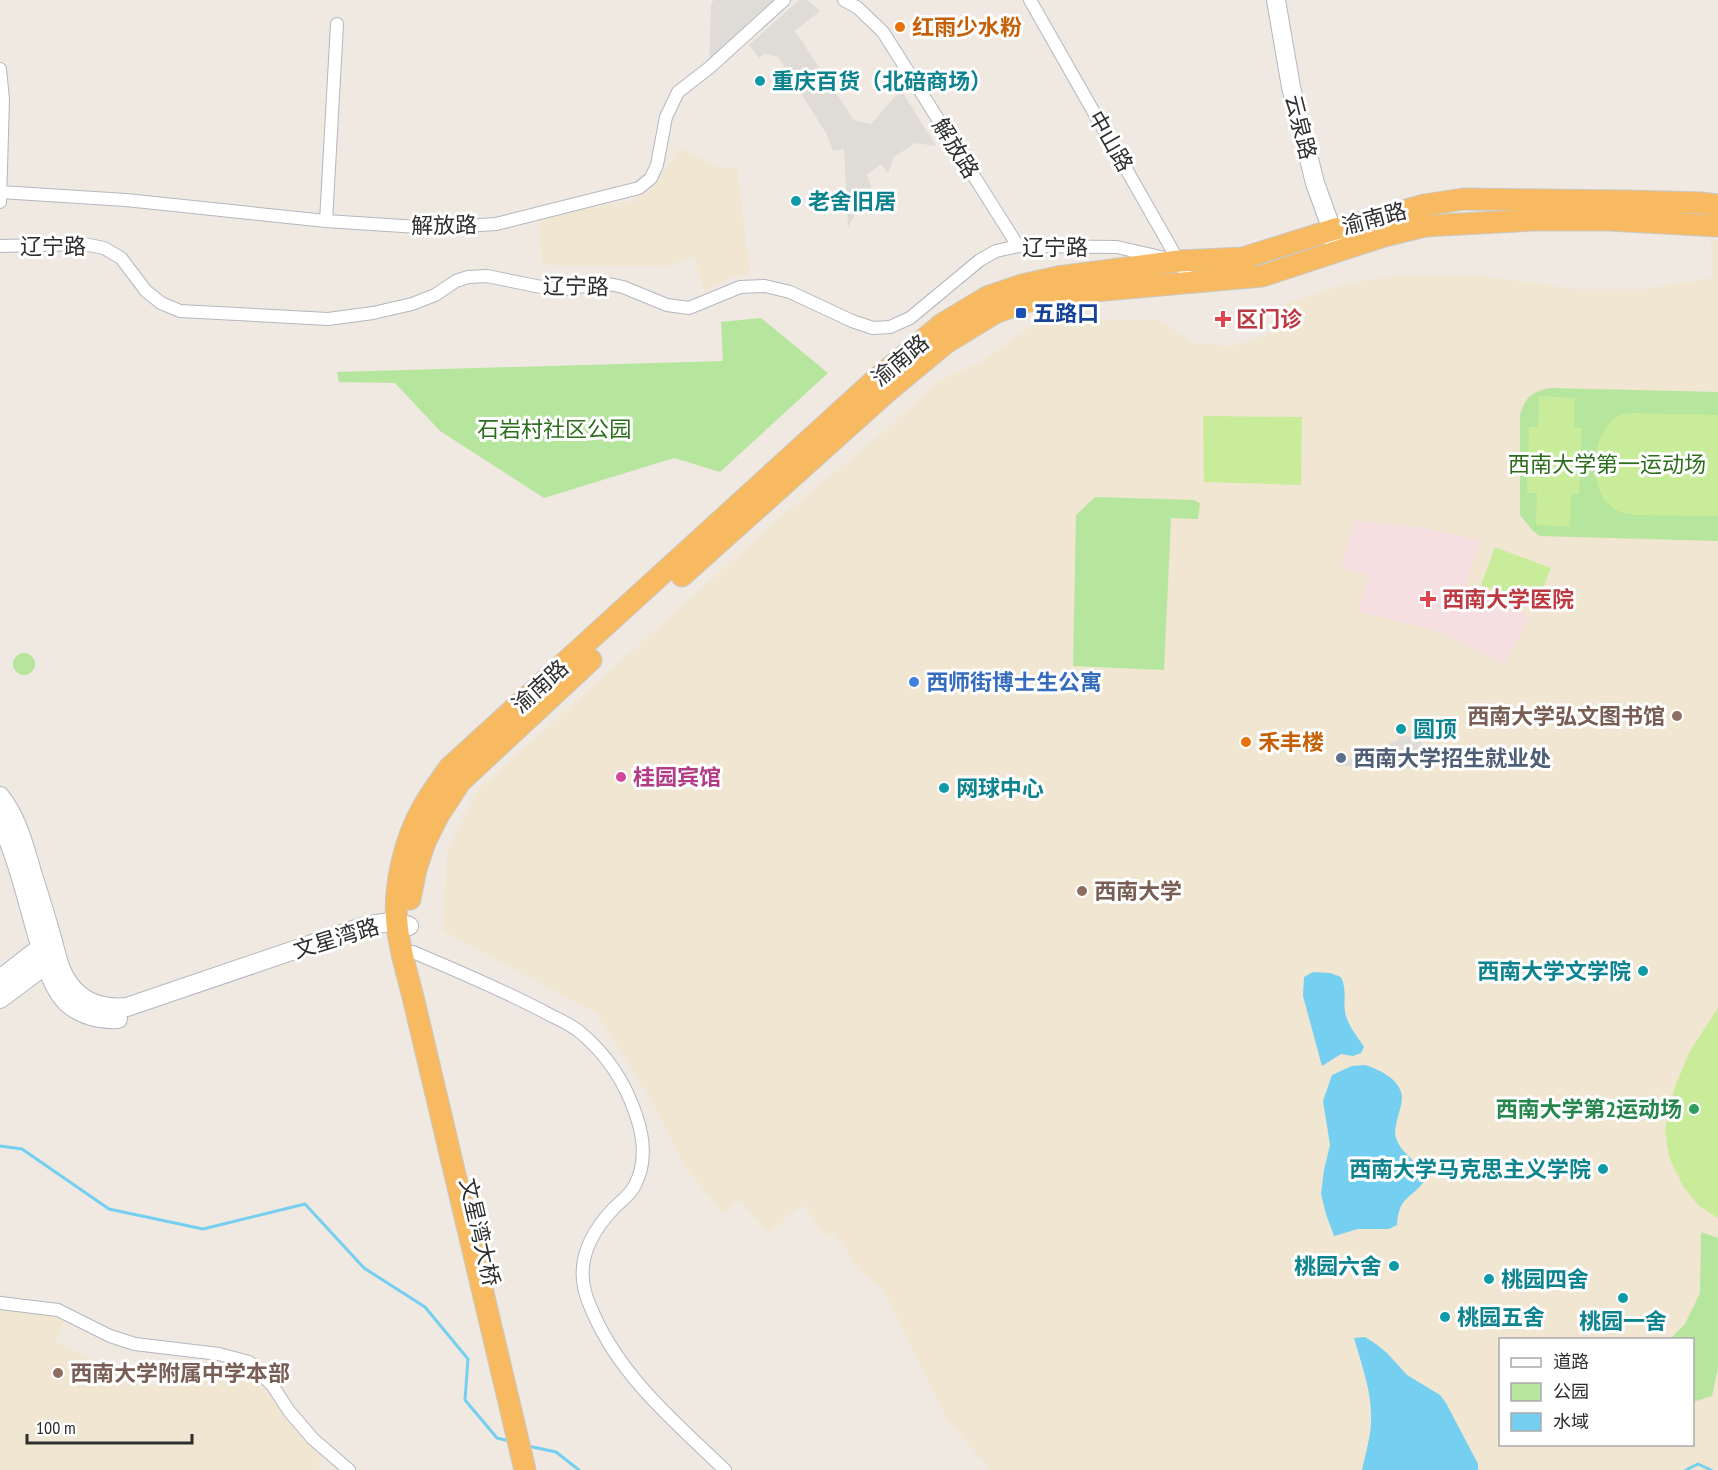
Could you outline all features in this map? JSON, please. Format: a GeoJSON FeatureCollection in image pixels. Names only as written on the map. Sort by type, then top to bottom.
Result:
{"type":"FeatureCollection","features":[{"type":"Feature","properties":{"kind":"highway","name":"渝南路"},"geometry":{"type":"LineString","coordinates":[[418,996],[401,927],[397,899],[401,868],[410,834],[423,807],[449,768],[902,356],[951,319],[987,297],[1022,285],[1058,277],[1179,261],[1243,258],[1332,230],[1424,205],[1464,199],[1627,201],[1718,205]]}},
{"type":"Feature","properties":{"kind":"highway","name":"渝南路"},"geometry":{"type":"LineString","coordinates":[[418,996],[413,952],[401,927],[425,842],[438,816],[460,782],[887,392],[946,343],[995,313],[1025,302],[1071,293],[1262,276],[1425,226],[1468,222],[1609,220],[1718,226]]}},
{"type":"Feature","properties":{"kind":"highway","name":"文星湾大桥"},"geometry":{"type":"LineString","coordinates":[[418,996],[525,1470]]}},
{"type":"Feature","properties":{"kind":"highway","name":"文星湾大桥"},"geometry":{"type":"LineString","coordinates":[[418,996],[536,1470]]}},
{"type":"Feature","properties":{"kind":"main road","name":"云泉路"},"geometry":{"type":"LineString","coordinates":[[1276,0],[1291,87],[1315,183],[1332,230],[1335,252]]}},
{"type":"Feature","properties":{"kind":"main road","name":"文星湾路"},"geometry":{"type":"LineString","coordinates":[[0,796],[20,829],[47,952]]}},
{"type":"Feature","properties":{"kind":"main road","name":"文星湾路"},"geometry":{"type":"LineString","coordinates":[[0,821],[47,952],[71,987],[88,1001],[102,1007],[127,1007],[362,927],[383,922],[401,927]]}},
{"type":"Feature","properties":{"kind":"main road"},"geometry":{"type":"LineString","coordinates":[[0,979],[47,952]]}},
{"type":"Feature","properties":{"kind":"main road"},"geometry":{"type":"LineString","coordinates":[[0,999],[47,952]]}},
{"type":"Feature","properties":{"kind":"street","name":"解放路"},"geometry":{"type":"LineString","coordinates":[[0,192],[126,200],[326,221],[433,228],[496,224],[639,188],[651,178],[654,172],[666,117],[678,92],[709,68],[784,0]]}},
{"type":"Feature","properties":{"kind":"street","name":"解放路"},"geometry":{"type":"LineString","coordinates":[[844,0],[858,8],[883,32],[1018,246]]}},
{"type":"Feature","properties":{"kind":"street","name":"中山路"},"geometry":{"type":"LineString","coordinates":[[1030,0],[1191,283]]}},
{"type":"Feature","properties":{"kind":"street"},"geometry":{"type":"LineString","coordinates":[[326,221],[337,24]]}},
{"type":"Feature","properties":{"kind":"street"},"geometry":{"type":"LineString","coordinates":[[0,69],[3,99],[0,202]]}},
{"type":"Feature","properties":{"kind":"street","name":"辽宁路"},"geometry":{"type":"LineString","coordinates":[[0,246],[84,244],[104,248],[121,258],[146,291],[161,303],[180,311],[328,318],[373,313],[412,304],[435,295],[456,281],[487,276],[541,287],[565,289],[604,284],[623,287],[667,305],[689,308],[740,287],[765,286],[790,292],[852,321],[873,328],[890,327],[910,318],[980,260],[996,251],[1018,246],[1117,247],[1179,261]]}},
{"type":"Feature","properties":{"kind":"street"},"geometry":{"type":"LineString","coordinates":[[413,952],[534,1006],[580,1031],[608,1060],[628,1092],[644,1142],[641,1174],[634,1188],[604,1219],[588,1245],[583,1259],[583,1280],[588,1301],[602,1333],[615,1355],[634,1379],[671,1419],[725,1470]]}},
{"type":"Feature","properties":{"kind":"street"},"geometry":{"type":"LineString","coordinates":[[0,1303],[58,1310],[110,1336],[135,1344],[219,1354],[249,1362],[272,1385],[289,1411],[313,1439],[349,1470]]}},
{"type":"Feature","properties":{"kind":"shaded area"},"geometry":{"type":"Polygon","coordinates":[[[713,0],[784,0],[709,68],[713,0]]]}},
{"type":"Feature","properties":{"kind":"shaded area"},"geometry":{"type":"Polygon","coordinates":[[[799,0],[807,0],[820,11],[795,31],[854,120],[871,124],[901,90],[936,146],[915,143],[894,157],[888,173],[881,164],[867,175],[876,201],[869,200],[860,206],[848,227],[844,149],[833,151],[826,133],[778,57],[764,54],[759,58],[749,45],[799,0]]]}},
{"type":"Feature","properties":{"kind":"shaded area"},"geometry":{"type":"Polygon","coordinates":[[[680,148],[723,169],[737,167],[750,274],[735,276],[704,291],[694,257],[664,267],[542,265],[539,215],[633,201],[660,176],[680,148]]]}},
{"type":"Feature","properties":{"kind":"shaded area","name":"西南大学"},"geometry":{"type":"Polygon","coordinates":[[[1711,239],[1718,241],[1718,1468],[1714,1470],[990,1470],[947,1419],[883,1289],[859,1270],[834,1232],[826,1236],[802,1204],[769,1233],[739,1200],[724,1214],[684,1166],[655,1106],[597,1014],[443,931],[447,851],[478,790],[785,513],[886,430],[938,382],[984,360],[1039,321],[1160,320],[1194,343],[1231,346],[1277,332],[1290,318],[1282,305],[1343,285],[1383,277],[1473,275],[1575,289],[1645,289],[1712,278],[1711,239]]]}},
{"type":"Feature","properties":{"kind":"shaded area","name":"西南大学医院"},"geometry":{"type":"Polygon","coordinates":[[[1354,520],[1420,527],[1481,541],[1465,586],[1530,616],[1504,664],[1433,630],[1359,612],[1368,575],[1341,569],[1354,520]]]}},
{"type":"Feature","properties":{"kind":"shaded area"},"geometry":{"type":"Polygon","coordinates":[[[1400,736],[1421,738],[1424,755],[1435,769],[1332,766],[1398,740],[1400,736]]]}},
{"type":"Feature","properties":{"kind":"shaded area","name":"西南大学附属中学本部"},"geometry":{"type":"Polygon","coordinates":[[[0,1293],[67,1316],[55,1340],[137,1384],[170,1385],[239,1362],[275,1384],[328,1452],[317,1462],[320,1470],[0,1470],[0,1293]]]}},
{"type":"Feature","properties":{"kind":"green space","name":"石岩村社区公园"},"geometry":{"type":"Polygon","coordinates":[[[761,318],[828,373],[720,472],[674,458],[544,498],[440,431],[395,383],[339,382],[337,372],[723,361],[721,322],[761,318]]]}},
{"type":"Feature","properties":{"kind":"green space","name":"西南大学第一运动场"},"geometry":{"type":"Polygon","coordinates":[[[1550,388],[1718,392],[1718,541],[1540,536],[1533,531],[1520,515],[1520,415],[1530,396],[1550,388]]]}},
{"type":"Feature","properties":{"kind":"green space"},"geometry":{"type":"Polygon","coordinates":[[[1539,396],[1575,398],[1574,427],[1582,428],[1579,494],[1571,494],[1570,527],[1536,525],[1537,493],[1527,493],[1529,427],[1538,427],[1539,396]]]}},
{"type":"Feature","properties":{"kind":"green space"},"geometry":{"type":"Polygon","coordinates":[[[1632,413],[1718,415],[1718,516],[1634,515],[1617,511],[1604,499],[1596,474],[1596,460],[1602,434],[1609,423],[1618,416],[1632,413]]]}},
{"type":"Feature","properties":{"kind":"green space"},"geometry":{"type":"Polygon","coordinates":[[[1203,416],[1302,417],[1301,485],[1204,482],[1203,416]]]}},
{"type":"Feature","properties":{"kind":"green space"},"geometry":{"type":"Polygon","coordinates":[[[1095,497],[1194,500],[1200,503],[1198,519],[1171,518],[1164,670],[1073,666],[1076,515],[1095,497]]]}},
{"type":"Feature","properties":{"kind":"green space"},"geometry":{"type":"Polygon","coordinates":[[[1495,547],[1551,568],[1536,606],[1481,585],[1495,547]]]}},
{"type":"Feature","properties":{"kind":"green space"},"geometry":{"type":"Polygon","coordinates":[[[20,653],[28,653],[35,660],[35,668],[28,675],[20,675],[13,668],[13,660],[20,653]]]}},
{"type":"Feature","properties":{"kind":"green space","name":"西南大学第2运动场"},"geometry":{"type":"Polygon","coordinates":[[[1718,1008],[1718,1218],[1698,1205],[1683,1186],[1669,1157],[1665,1130],[1674,1089],[1690,1051],[1718,1008]]]}},
{"type":"Feature","properties":{"kind":"green space"},"geometry":{"type":"Polygon","coordinates":[[[1701,1232],[1718,1238],[1718,1368],[1712,1396],[1694,1402],[1694,1338],[1671,1338],[1685,1324],[1700,1293],[1701,1232]]]}},
{"type":"Feature","properties":{"kind":"water"},"geometry":{"type":"Polygon","coordinates":[[[1313,972],[1330,973],[1341,977],[1346,1016],[1364,1047],[1361,1053],[1353,1056],[1341,1054],[1322,1066],[1303,996],[1304,977],[1313,972]]]}},
{"type":"Feature","properties":{"kind":"water"},"geometry":{"type":"Polygon","coordinates":[[[1365,1065],[1386,1075],[1399,1087],[1402,1099],[1395,1129],[1396,1138],[1426,1179],[1403,1203],[1397,1225],[1389,1229],[1358,1229],[1334,1236],[1321,1194],[1330,1145],[1323,1101],[1332,1075],[1352,1066],[1365,1065]]]}},
{"type":"Feature","properties":{"kind":"water"},"geometry":{"type":"Polygon","coordinates":[[[1365,1337],[1387,1353],[1407,1375],[1440,1395],[1478,1464],[1478,1470],[1362,1470],[1371,1429],[1371,1405],[1354,1338],[1365,1337]]]}},
{"type":"Feature","properties":{"kind":"waterway"},"geometry":{"type":"LineString","coordinates":[[0,1146],[22,1149],[109,1209],[203,1229],[305,1204],[364,1268],[425,1307],[468,1359],[465,1400],[497,1438],[510,1441]]}},
{"type":"Feature","properties":{"kind":"waterway"},"geometry":{"type":"LineString","coordinates":[[528,1446],[556,1452],[579,1470]]}},
{"type":"Feature","properties":{"kind":"waterway"},"geometry":{"type":"LineString","coordinates":[[1686,1470],[1698,1464],[1711,1470]]}},
{"type":"Feature","properties":{"kind":"place","name":"红雨少水粉"},"geometry":{"type":"Point","coordinates":[900,27]}},
{"type":"Feature","properties":{"kind":"place","name":"重庆百货（北碚商场）"},"geometry":{"type":"Point","coordinates":[760,81]}},
{"type":"Feature","properties":{"kind":"place","name":"老舍旧居"},"geometry":{"type":"Point","coordinates":[796,201]}},
{"type":"Feature","properties":{"kind":"place","name":"五路口"},"geometry":{"type":"Point","coordinates":[1021,313]}},
{"type":"Feature","properties":{"kind":"place","name":"区门诊"},"geometry":{"type":"Point","coordinates":[1223,319]}},
{"type":"Feature","properties":{"kind":"place","name":"西南大学医院"},"geometry":{"type":"Point","coordinates":[1428,599]}},
{"type":"Feature","properties":{"kind":"place","name":"西师街博士生公寓"},"geometry":{"type":"Point","coordinates":[914,682]}},
{"type":"Feature","properties":{"kind":"place","name":"西南大学弘文图书馆"},"geometry":{"type":"Point","coordinates":[1677,716]}},
{"type":"Feature","properties":{"kind":"place","name":"圆顶"},"geometry":{"type":"Point","coordinates":[1401,729]}},
{"type":"Feature","properties":{"kind":"place","name":"禾丰楼"},"geometry":{"type":"Point","coordinates":[1246,742]}},
{"type":"Feature","properties":{"kind":"place","name":"西南大学招生就业处"},"geometry":{"type":"Point","coordinates":[1341,758]}},
{"type":"Feature","properties":{"kind":"place","name":"桂园宾馆"},"geometry":{"type":"Point","coordinates":[621,777]}},
{"type":"Feature","properties":{"kind":"place","name":"网球中心"},"geometry":{"type":"Point","coordinates":[944,788]}},
{"type":"Feature","properties":{"kind":"place","name":"西南大学"},"geometry":{"type":"Point","coordinates":[1082,891]}},
{"type":"Feature","properties":{"kind":"place","name":"西南大学文学院"},"geometry":{"type":"Point","coordinates":[1643,971]}},
{"type":"Feature","properties":{"kind":"place","name":"西南大学第2运动场"},"geometry":{"type":"Point","coordinates":[1694,1109]}},
{"type":"Feature","properties":{"kind":"place","name":"西南大学马克思主义学院"},"geometry":{"type":"Point","coordinates":[1603,1169]}},
{"type":"Feature","properties":{"kind":"place","name":"桃园六舍"},"geometry":{"type":"Point","coordinates":[1394,1266]}},
{"type":"Feature","properties":{"kind":"place","name":"桃园四舍"},"geometry":{"type":"Point","coordinates":[1489,1279]}},
{"type":"Feature","properties":{"kind":"place","name":"桃园一舍"},"geometry":{"type":"Point","coordinates":[1623,1298]}},
{"type":"Feature","properties":{"kind":"place","name":"桃园五舍"},"geometry":{"type":"Point","coordinates":[1445,1317]}},
{"type":"Feature","properties":{"kind":"place","name":"西南大学附属中学本部"},"geometry":{"type":"Point","coordinates":[58,1373]}}]}
